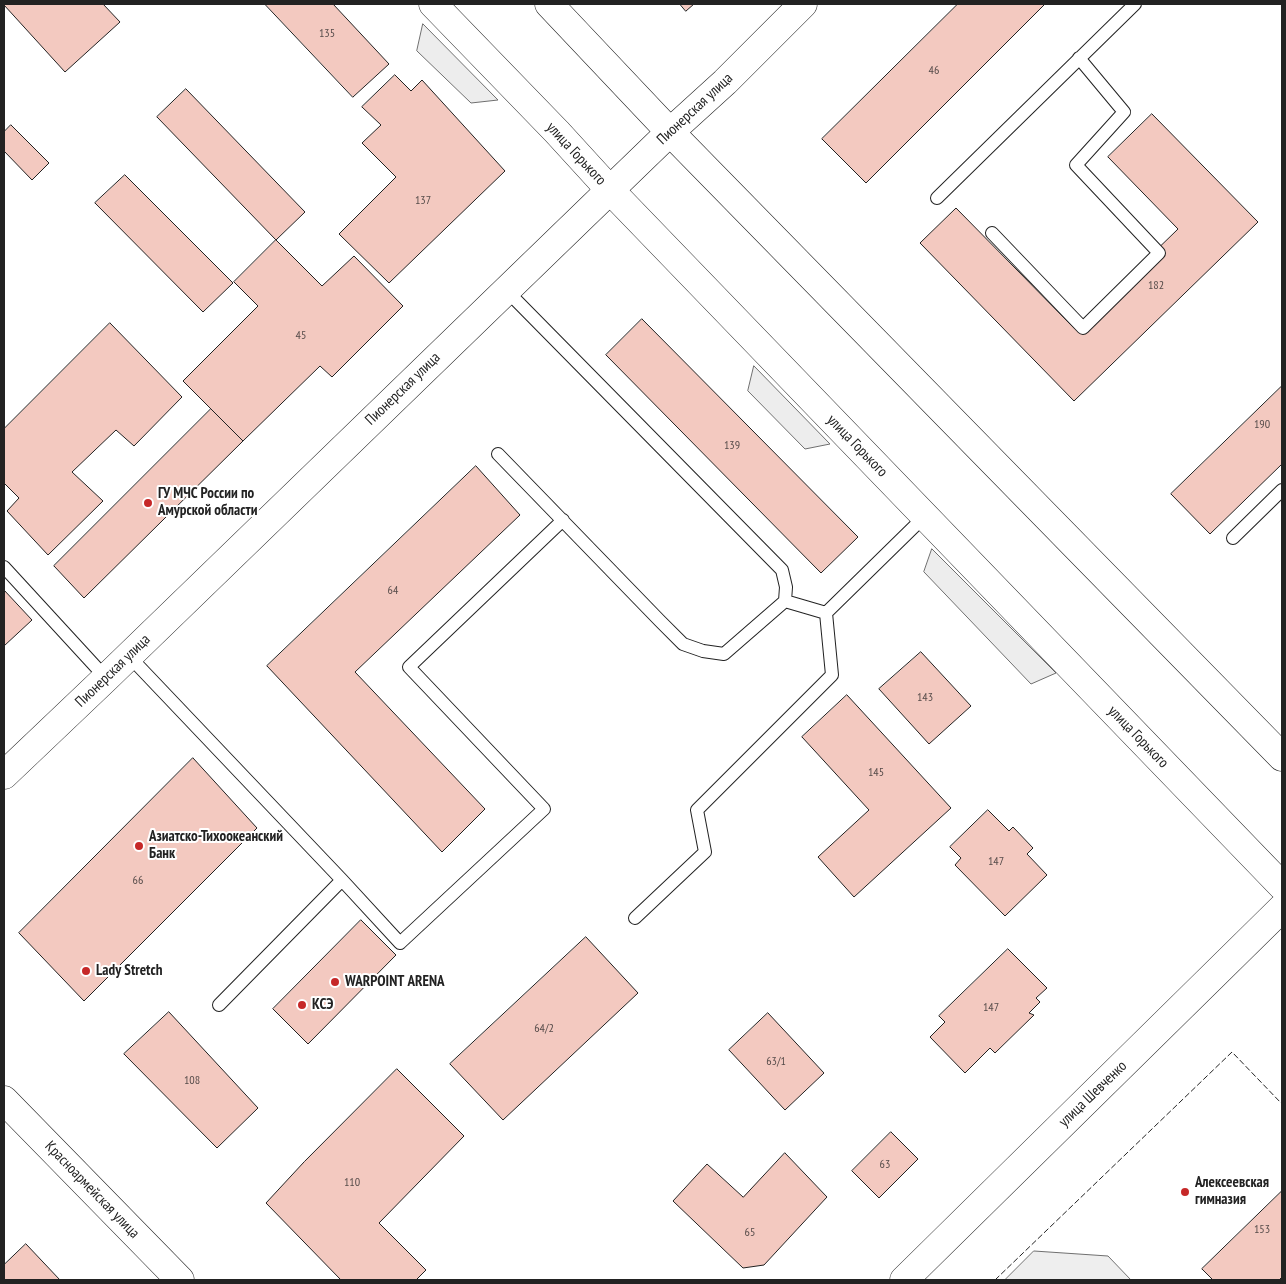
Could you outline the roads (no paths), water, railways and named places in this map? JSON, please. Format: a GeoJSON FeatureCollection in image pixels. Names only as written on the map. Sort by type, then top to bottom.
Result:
{"type":"FeatureCollection","features":[{"type":"Feature","properties":{"kind":"main road","name":"улица Горького"},"geometry":{"type":"LineString","coordinates":[[433,4],[1282,886]]}},
{"type":"Feature","properties":{"kind":"main road"},"geometry":{"type":"LineString","coordinates":[[549,4],[670,132],[1282,757]]}},
{"type":"Feature","properties":{"kind":"main road","name":"Пионерская улица"},"geometry":{"type":"LineString","coordinates":[[4,775],[803,4]]}},
{"type":"Feature","properties":{"kind":"main road","name":"улица Шевченко"},"geometry":{"type":"LineString","coordinates":[[904,1280],[1282,908]]}},
{"type":"Feature","properties":{"kind":"main road","name":"Красноармейская улица"},"geometry":{"type":"LineString","coordinates":[[4,1100],[180,1280]]}},
{"type":"Feature","properties":{"kind":"lane"},"geometry":{"type":"LineString","coordinates":[[937,198],[1135,4]]}},
{"type":"Feature","properties":{"kind":"lane"},"geometry":{"type":"LineString","coordinates":[[992,233],[1083,328],[1159,253],[1076,165],[1124,112],[1079,58]]}},
{"type":"Feature","properties":{"kind":"lane"},"geometry":{"type":"LineString","coordinates":[[498,454],[683,644],[702,652],[724,654],[785,601],[786,587],[782,570],[506,290]]}},
{"type":"Feature","properties":{"kind":"lane"},"geometry":{"type":"LineString","coordinates":[[1233,538],[1282,490]]}},
{"type":"Feature","properties":{"kind":"lane"},"geometry":{"type":"LineString","coordinates":[[826,613],[925,516]]}},
{"type":"Feature","properties":{"kind":"lane"},"geometry":{"type":"LineString","coordinates":[[129,656],[400,943],[544,809],[409,667],[562,520]]}},
{"type":"Feature","properties":{"kind":"lane"},"geometry":{"type":"LineString","coordinates":[[4,567],[106,678]]}},
{"type":"Feature","properties":{"kind":"lane"},"geometry":{"type":"LineString","coordinates":[[785,601],[826,613]]}},
{"type":"Feature","properties":{"kind":"lane"},"geometry":{"type":"LineString","coordinates":[[635,918],[705,852],[697,810],[832,675],[826,613]]}},
{"type":"Feature","properties":{"kind":"lane"},"geometry":{"type":"LineString","coordinates":[[219,1004],[342,880]]}},
{"type":"Feature","properties":{"kind":"place","name":"ГУ МЧС России по Амурской области"},"geometry":{"type":"Point","coordinates":[148,503]}},
{"type":"Feature","properties":{"kind":"place","name":"Азиатско-Тихоокеанский Банк"},"geometry":{"type":"Point","coordinates":[139,846]}},
{"type":"Feature","properties":{"kind":"place","name":"Lady Stretch"},"geometry":{"type":"Point","coordinates":[86,971]}},
{"type":"Feature","properties":{"kind":"place","name":"WARPOINT ARENA"},"geometry":{"type":"Point","coordinates":[335,982]}},
{"type":"Feature","properties":{"kind":"place","name":"КСЭ"},"geometry":{"type":"Point","coordinates":[302,1005]}},
{"type":"Feature","properties":{"kind":"place","name":"Алексеевская гимназия"},"geometry":{"type":"Point","coordinates":[1185,1192]}}]}
